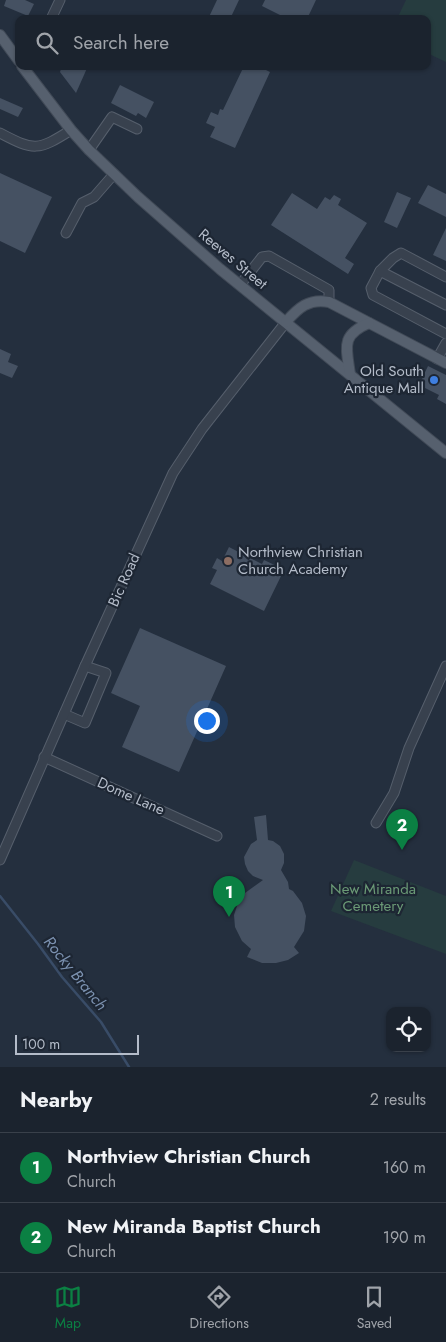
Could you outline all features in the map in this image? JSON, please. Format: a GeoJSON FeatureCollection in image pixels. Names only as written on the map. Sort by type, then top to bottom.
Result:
{"type":"FeatureCollection","features":[{"type":"Feature","properties":{"kind":"main road"},"geometry":{"type":"LineString","coordinates":[[0,35],[15,56]]}},
{"type":"Feature","properties":{"kind":"main road","name":"Reeves Street"},"geometry":{"type":"LineString","coordinates":[[25,70],[71,130],[145,204],[240,285],[446,453]]}},
{"type":"Feature","properties":{"kind":"main road"},"geometry":{"type":"LineString","coordinates":[[286,322],[298,308],[305,304],[317,301],[329,302],[442,361]]}},
{"type":"Feature","properties":{"kind":"main road"},"geometry":{"type":"LineString","coordinates":[[350,374],[346,348],[347,341],[353,331],[369,322]]}},
{"type":"Feature","properties":{"kind":"street"},"geometry":{"type":"LineString","coordinates":[[53,15],[60,0]]}},
{"type":"Feature","properties":{"kind":"street"},"geometry":{"type":"LineString","coordinates":[[89,150],[112,118],[137,128]]}},
{"type":"Feature","properties":{"kind":"street"},"geometry":{"type":"LineString","coordinates":[[0,133],[21,144],[37,147],[50,143],[71,130]]}},
{"type":"Feature","properties":{"kind":"street"},"geometry":{"type":"LineString","coordinates":[[66,233],[82,203],[94,197],[114,174]]}},
{"type":"Feature","properties":{"kind":"street"},"geometry":{"type":"LineString","coordinates":[[446,277],[401,253],[380,271],[372,288],[372,295],[446,334]]}},
{"type":"Feature","properties":{"kind":"street"},"geometry":{"type":"LineString","coordinates":[[240,285],[256,262],[262,257],[269,256],[329,290],[329,302]]}},
{"type":"Feature","properties":{"kind":"street"},"geometry":{"type":"LineString","coordinates":[[380,271],[446,305]]}},
{"type":"Feature","properties":{"kind":"street","name":"Bic Road"},"geometry":{"type":"LineString","coordinates":[[0,860],[44,757],[173,473],[202,429],[286,322]]}},
{"type":"Feature","properties":{"kind":"street"},"geometry":{"type":"LineString","coordinates":[[442,361],[446,343]]}},
{"type":"Feature","properties":{"kind":"street"},"geometry":{"type":"LineString","coordinates":[[64,714],[85,723],[106,673],[85,666]]}},
{"type":"Feature","properties":{"kind":"street"},"geometry":{"type":"LineString","coordinates":[[376,823],[394,793],[409,748],[446,666]]}},
{"type":"Feature","properties":{"kind":"street","name":"Dome Lane"},"geometry":{"type":"LineString","coordinates":[[44,757],[217,836]]}},
{"type":"Feature","properties":{"kind":"green space"},"geometry":{"type":"Polygon","coordinates":[[[406,0],[446,0],[446,62],[431,55],[431,15],[399,15],[406,0]]]}},
{"type":"Feature","properties":{"kind":"green space","name":"New Miranda Cemetery"},"geometry":{"type":"Polygon","coordinates":[[[354,860],[446,896],[446,954],[331,911],[354,860]]]}},
{"type":"Feature","properties":{"kind":"building"},"geometry":{"type":"Polygon","coordinates":[[[6,0],[25,0],[34,4],[28,15],[4,6],[6,0]]]}},
{"type":"Feature","properties":{"kind":"building"},"geometry":{"type":"Polygon","coordinates":[[[217,0],[239,0],[232,15],[210,15],[217,0]]]}},
{"type":"Feature","properties":{"kind":"building"},"geometry":{"type":"Polygon","coordinates":[[[265,0],[316,0],[309,15],[280,15],[262,6],[265,0]]]}},
{"type":"Feature","properties":{"kind":"building"},"geometry":{"type":"Polygon","coordinates":[[[61,70],[86,70],[76,93],[60,72],[61,70]]]}},
{"type":"Feature","properties":{"kind":"building"},"geometry":{"type":"Polygon","coordinates":[[[242,70],[266,70],[270,72],[235,148],[210,137],[215,127],[206,123],[211,112],[218,115],[220,109],[223,110],[242,70]]]}},
{"type":"Feature","properties":{"kind":"building"},"geometry":{"type":"Polygon","coordinates":[[[120,85],[154,102],[146,118],[138,113],[136,116],[111,103],[120,85]]]}},
{"type":"Feature","properties":{"kind":"building"},"geometry":{"type":"Polygon","coordinates":[[[0,98],[23,108],[18,117],[0,109],[0,98]]]}},
{"type":"Feature","properties":{"kind":"building"},"geometry":{"type":"Polygon","coordinates":[[[0,173],[52,197],[25,253],[0,241],[0,173]]]}},
{"type":"Feature","properties":{"kind":"building"},"geometry":{"type":"Polygon","coordinates":[[[428,185],[446,194],[446,217],[418,203],[428,185]]]}},
{"type":"Feature","properties":{"kind":"building"},"geometry":{"type":"Polygon","coordinates":[[[397,192],[411,198],[397,228],[384,222],[397,192]]]}},
{"type":"Feature","properties":{"kind":"building"},"geometry":{"type":"Polygon","coordinates":[[[292,193],[317,209],[325,197],[330,200],[334,195],[341,199],[338,205],[367,223],[345,258],[354,264],[348,274],[271,225],[292,193]]]}},
{"type":"Feature","properties":{"kind":"building"},"geometry":{"type":"Polygon","coordinates":[[[446,228],[446,261],[433,255],[446,228]]]}},
{"type":"Feature","properties":{"kind":"building"},"geometry":{"type":"Polygon","coordinates":[[[0,349],[11,354],[8,362],[18,366],[12,378],[0,373],[0,349]]]}},
{"type":"Feature","properties":{"kind":"building","name":"Old South Antique Mall"},"geometry":{"type":"Polygon","coordinates":[[[428,366],[446,375],[446,404],[437,399],[439,395],[419,385],[428,366]]]}},
{"type":"Feature","properties":{"kind":"building"},"geometry":{"type":"Polygon","coordinates":[[[229,547],[262,564],[264,560],[281,568],[279,572],[282,574],[264,611],[210,584],[217,570],[212,568],[217,558],[222,561],[229,547]]]}},
{"type":"Feature","properties":{"kind":"building"},"geometry":{"type":"Polygon","coordinates":[[[140,628],[226,666],[179,772],[122,747],[140,706],[111,693],[140,628]]]}},
{"type":"Feature","properties":{"kind":"building"},"geometry":{"type":"Polygon","coordinates":[[[266,815],[268,840],[280,846],[284,854],[284,863],[281,870],[288,882],[289,889],[293,891],[302,903],[306,916],[304,931],[294,947],[299,953],[288,960],[276,963],[262,963],[247,957],[251,949],[242,941],[235,927],[234,915],[238,903],[245,893],[263,880],[253,876],[248,871],[244,857],[251,844],[257,840],[254,817],[266,815]]]}},
{"type":"Feature","properties":{"kind":"waterway","name":"Rocky Branch"},"geometry":{"type":"LineString","coordinates":[[0,896],[62,977],[101,1022],[129,1067]]}},
{"type":"Feature","properties":{"kind":"place","name":"Old South Antique Mall"},"geometry":{"type":"Point","coordinates":[434,380]}},
{"type":"Feature","properties":{"kind":"place","name":"Northview Christian Church Academy"},"geometry":{"type":"Point","coordinates":[228,561]}},
{"type":"Feature","properties":{"kind":"place","name":"New Miranda Baptist Church"},"geometry":{"type":"Point","coordinates":[402,850]}},
{"type":"Feature","properties":{"kind":"place","name":"Northview Christian Church"},"geometry":{"type":"Point","coordinates":[229,917]}}]}
